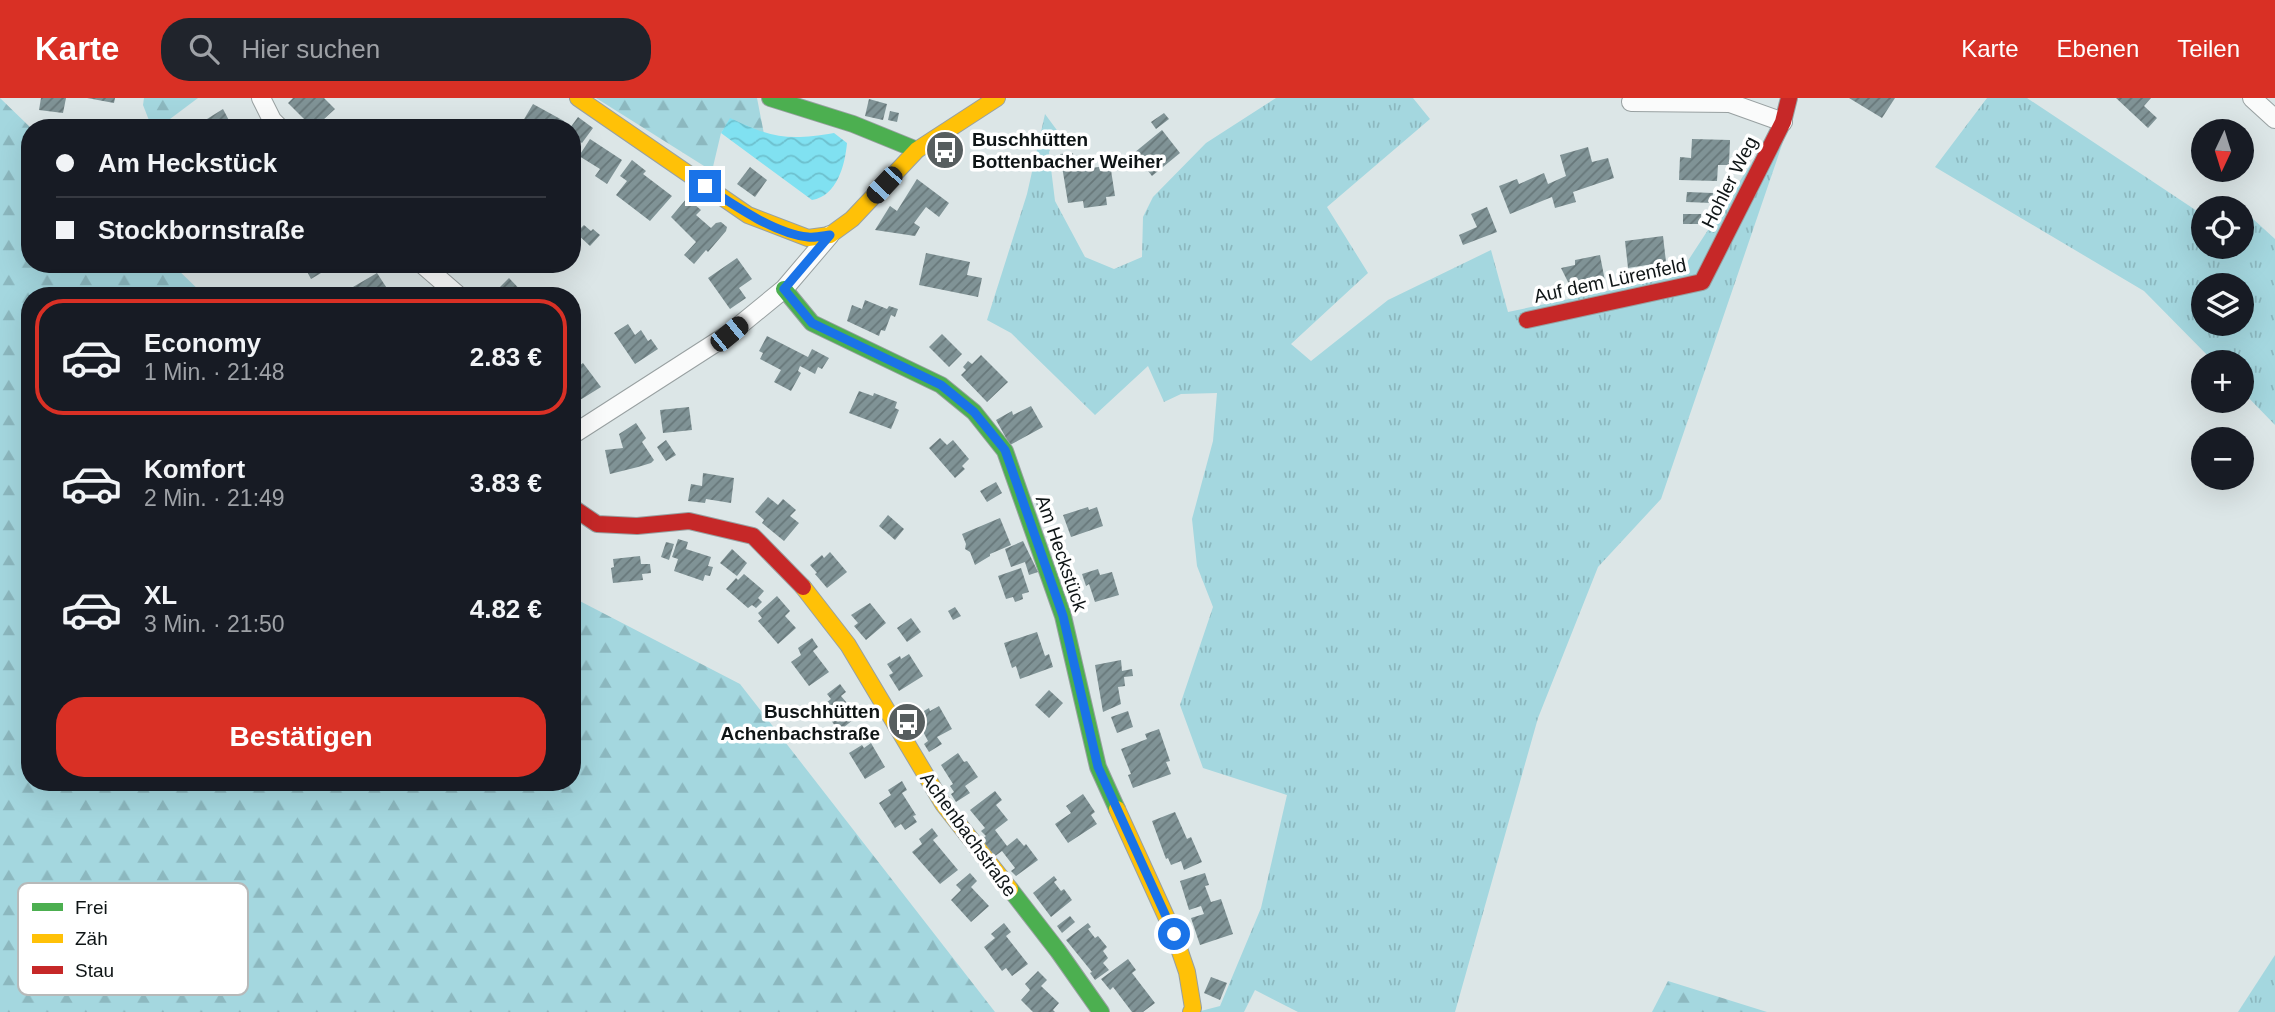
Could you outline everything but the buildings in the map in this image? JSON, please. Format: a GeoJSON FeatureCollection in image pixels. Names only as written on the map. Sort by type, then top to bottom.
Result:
{"type":"FeatureCollection","features":[{"type":"Feature","properties":{"kind":"street"},"geometry":{"type":"LineString","coordinates":[[261,98],[272,119]]}},
{"type":"Feature","properties":{"kind":"street"},"geometry":{"type":"LineString","coordinates":[[578,98],[748,215],[808,237],[830,235]]}},
{"type":"Feature","properties":{"kind":"street"},"geometry":{"type":"LineString","coordinates":[[770,98],[853,124],[917,150]]}},
{"type":"Feature","properties":{"kind":"street"},"geometry":{"type":"LineString","coordinates":[[581,429],[729,334],[784,289],[830,235],[852,219],[917,150],[998,98]]}},
{"type":"Feature","properties":{"kind":"street","name":"Hohler Weg"},"geometry":{"type":"LineString","coordinates":[[1702,282],[1783,122],[1789,98]]}},
{"type":"Feature","properties":{"kind":"street"},"geometry":{"type":"LineString","coordinates":[[2252,98],[2275,119]]}},
{"type":"Feature","properties":{"kind":"street"},"geometry":{"type":"LineString","coordinates":[[1631,102],[1730,103],[1783,122]]}},
{"type":"Feature","properties":{"kind":"street"},"geometry":{"type":"LineString","coordinates":[[433,273],[449,287]]}},
{"type":"Feature","properties":{"kind":"street","name":"Auf dem Lürenfeld"},"geometry":{"type":"LineString","coordinates":[[1527,320],[1702,282]]}},
{"type":"Feature","properties":{"kind":"street","name":"Am Heckstück"},"geometry":{"type":"LineString","coordinates":[[784,289],[812,323],[941,385],[974,412],[1005,450],[1063,616],[1098,767],[1174,934],[1187,972],[1193,1008],[1191,1012]]}},
{"type":"Feature","properties":{"kind":"street","name":"Achenbachstraße"},"geometry":{"type":"LineString","coordinates":[[581,513],[597,524],[636,526],[689,521],[753,536],[808,593],[848,645],[943,804],[1058,951],[1101,1012]]}},
{"type":"Feature","properties":{"kind":"green space"},"geometry":{"type":"Polygon","coordinates":[[[0,98],[22,119],[21,273],[181,273],[196,287],[21,287],[21,791],[581,791],[581,602],[740,684],[995,1012],[0,1012],[0,98]]]}},
{"type":"Feature","properties":{"kind":"green space"},"geometry":{"type":"Polygon","coordinates":[[[144,98],[198,98],[170,119],[148,119],[143,105],[144,98]]]}},
{"type":"Feature","properties":{"kind":"green space"},"geometry":{"type":"Polygon","coordinates":[[[596,98],[757,98],[764,134],[730,119],[721,133],[712,171],[596,98]]]}},
{"type":"Feature","properties":{"kind":"green space"},"geometry":{"type":"Polygon","coordinates":[[[1276,98],[1413,98],[1430,119],[1327,207],[1368,273],[1291,344],[1311,361],[1388,300],[1491,250],[1508,312],[1678,276],[1794,98],[1798,98],[1661,499],[1598,567],[1538,718],[1455,1012],[1298,1012],[1255,990],[1244,1012],[1197,1012],[1220,1006],[1261,908],[1287,795],[1203,768],[1180,705],[1213,607],[1197,566],[1192,519],[1213,441],[1217,393],[1181,394],[1164,402],[1148,366],[1095,415],[1011,333],[987,320],[1027,194],[1045,114],[1059,133],[1049,152],[1055,201],[1085,257],[1114,269],[1142,257],[1143,217],[1153,197],[1206,143],[1276,98]]]}},
{"type":"Feature","properties":{"kind":"green space"},"geometry":{"type":"Polygon","coordinates":[[[1987,98],[2027,98],[2191,207],[2191,259],[2254,259],[2254,220],[2275,239],[2275,425],[2254,403],[2254,350],[2202,350],[2144,291],[1935,167],[1987,98]]]}},
{"type":"Feature","properties":{"kind":"green space"},"geometry":{"type":"Polygon","coordinates":[[[2275,955],[2275,1012],[2238,1012],[2275,955]]]}},
{"type":"Feature","properties":{"kind":"green space"},"geometry":{"type":"Polygon","coordinates":[[[1668,981],[1767,1012],[1652,1012],[1668,981]]]}},
{"type":"Feature","properties":{"kind":"water"},"geometry":{"type":"Polygon","coordinates":[[[730,118],[780,136],[804,137],[834,133],[847,143],[842,170],[834,186],[821,197],[812,200],[721,133],[730,118]]]}},
{"type":"Feature","properties":{"kind":"traffic: fast"},"geometry":{"type":"LineString","coordinates":[[770,98],[853,124],[917,150]]}},
{"type":"Feature","properties":{"kind":"traffic: fast"},"geometry":{"type":"LineString","coordinates":[[784,289],[812,323],[941,385],[974,412],[1005,451],[1063,616],[1098,767],[1117,809]]}},
{"type":"Feature","properties":{"kind":"traffic: fast"},"geometry":{"type":"LineString","coordinates":[[1010,889],[1101,1012]]}},
{"type":"Feature","properties":{"kind":"traffic: slow"},"geometry":{"type":"LineString","coordinates":[[578,98],[748,215],[808,238],[830,235],[852,219],[917,150],[997,98]]}},
{"type":"Feature","properties":{"kind":"traffic: slow"},"geometry":{"type":"LineString","coordinates":[[803,587],[848,645],[943,804],[1010,889]]}},
{"type":"Feature","properties":{"kind":"traffic: slow"},"geometry":{"type":"LineString","coordinates":[[1117,809],[1174,934],[1187,972],[1193,1008],[1191,1012]]}},
{"type":"Feature","properties":{"kind":"traffic: jam"},"geometry":{"type":"LineString","coordinates":[[1527,320],[1702,282],[1783,122],[1789,98]]}},
{"type":"Feature","properties":{"kind":"traffic: jam"},"geometry":{"type":"LineString","coordinates":[[581,513],[597,524],[637,526],[689,521],[753,536],[803,587]]}},
{"type":"Feature","properties":{"kind":"place","name":"Buschhütten Bottenbacher Weiher"},"geometry":{"type":"Point","coordinates":[945,150]}},
{"type":"Feature","properties":{"kind":"place","name":"Buschhütten Achenbachstraße"},"geometry":{"type":"Point","coordinates":[907,722]}},
{"type":"Feature","properties":{"kind":"route"},"geometry":{"type":"LineString","coordinates":[[705,186],[748,215],[789,232],[808,237],[830,235],[784,289],[812,323],[941,385],[974,412],[1005,450],[1063,616],[1098,767],[1174,934]]}}]}
